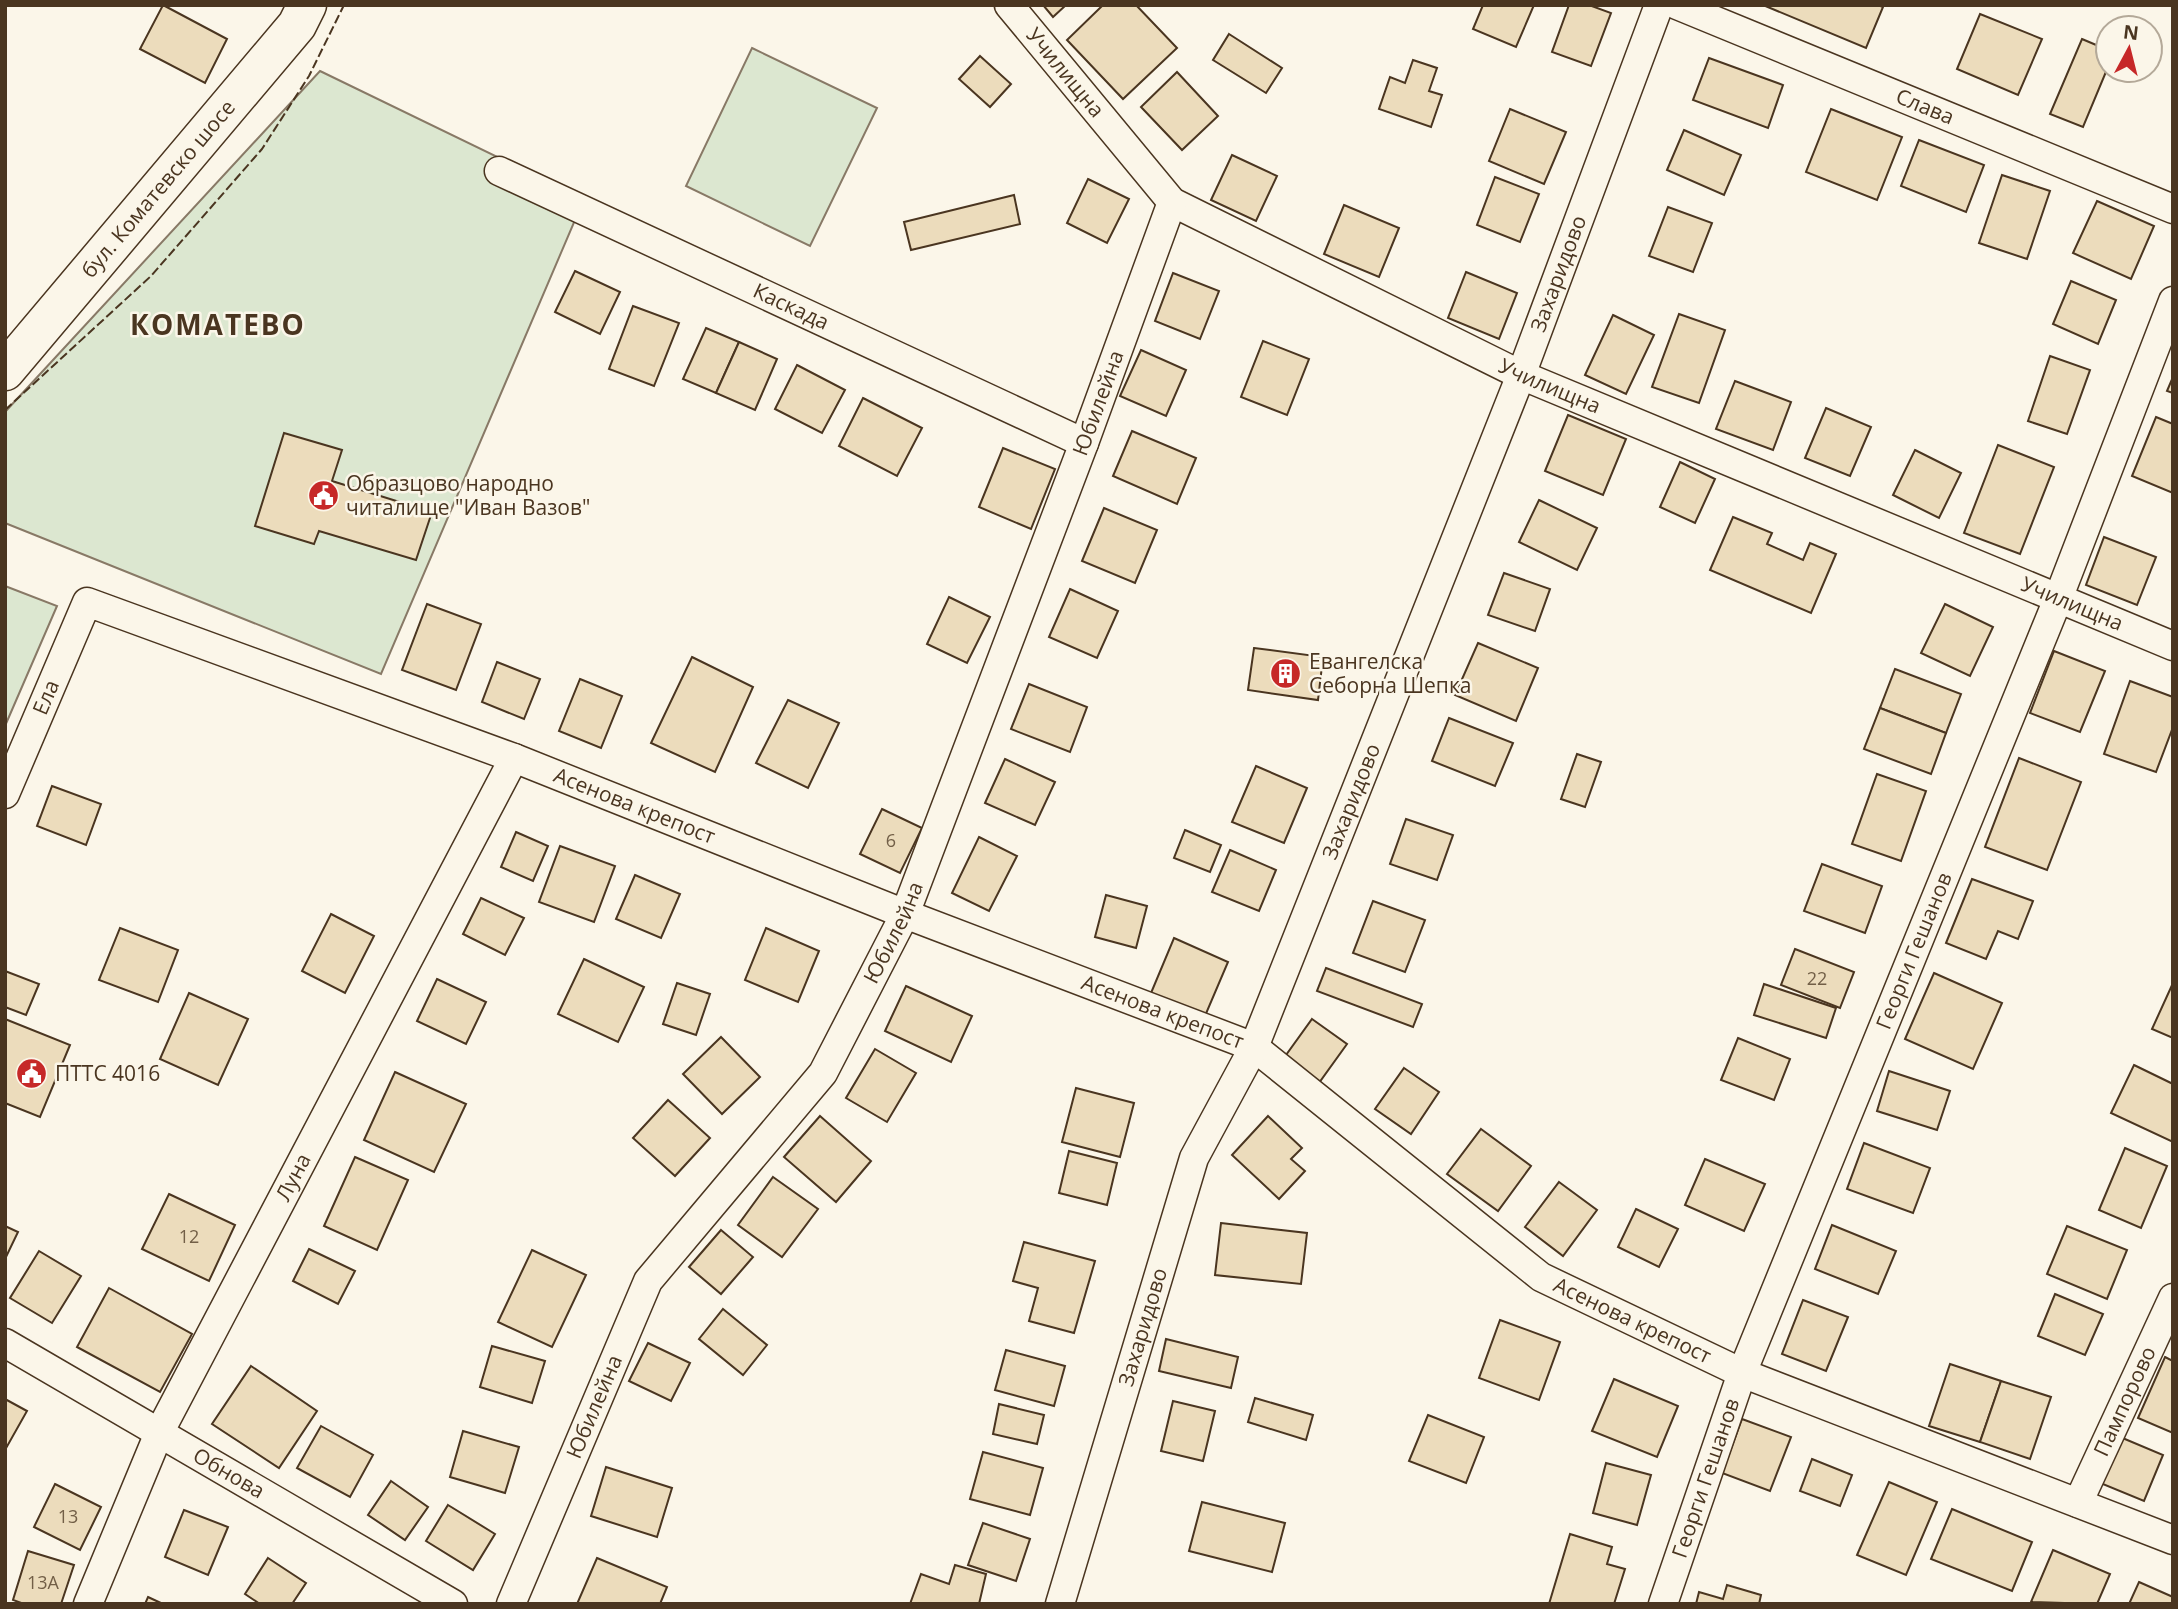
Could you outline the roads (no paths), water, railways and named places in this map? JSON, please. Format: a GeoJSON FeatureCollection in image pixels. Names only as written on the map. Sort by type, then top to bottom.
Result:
{"type":"FeatureCollection","features":[{"type":"Feature","properties":{"kind":"main road","name":"бул. Коматевско шосе"},"geometry":{"type":"LineString","coordinates":[[5,372],[297,25],[307,5]]}},
{"type":"Feature","properties":{"kind":"street","name":"Училищна"},"geometry":{"type":"LineString","coordinates":[[1009,5],[1172,202],[1521,375],[2173,646]]}},
{"type":"Feature","properties":{"kind":"street","name":"Захаридово"},"geometry":{"type":"LineString","coordinates":[[1060,1604],[1194,1158],[1254,1048],[1521,375],[1659,5]]}},
{"type":"Feature","properties":{"kind":"street","name":"Слава"},"geometry":{"type":"LineString","coordinates":[[1677,5],[2173,209]]}},
{"type":"Feature","properties":{"kind":"street","name":"Каскада"},"geometry":{"type":"LineString","coordinates":[[499,171],[1084,443]]}},
{"type":"Feature","properties":{"kind":"street","name":"Юбилейна"},"geometry":{"type":"LineString","coordinates":[[511,1604],[648,1281],[822,1073],[905,914],[1084,443],[1172,202]]}},
{"type":"Feature","properties":{"kind":"street","name":"Георги Гешанов"},"geometry":{"type":"LineString","coordinates":[[1663,1604],[1742,1373],[2058,599],[2173,300]]}},
{"type":"Feature","properties":{"kind":"street","name":"Асенова крепост"},"geometry":{"type":"LineString","coordinates":[[87,602],[514,758],[905,914],[1254,1048],[1541,1277],[1742,1373],[2173,1540]]}},
{"type":"Feature","properties":{"kind":"street","name":"Ела"},"geometry":{"type":"LineString","coordinates":[[5,794],[87,602]]}},
{"type":"Feature","properties":{"kind":"street","name":"Луна"},"geometry":{"type":"LineString","coordinates":[[88,1604],[159,1433],[514,758]]}},
{"type":"Feature","properties":{"kind":"street","name":"Пампорово"},"geometry":{"type":"LineString","coordinates":[[2078,1503],[2173,1298]]}},
{"type":"Feature","properties":{"kind":"street","name":"Обнова"},"geometry":{"type":"LineString","coordinates":[[5,1343],[453,1604]]}},
{"type":"Feature","properties":{"kind":"place","name":"Образцово народно читалище \"Иван Вазов\""},"geometry":{"type":"Point","coordinates":[323,496]}},
{"type":"Feature","properties":{"kind":"place","name":"Евангелска Себорна Шепка"},"geometry":{"type":"Point","coordinates":[1286,674]}},
{"type":"Feature","properties":{"kind":"place","name":"ПТТС 4016"},"geometry":{"type":"Point","coordinates":[32,1074]}},
{"type":"Feature","properties":{"kind":"district","name":"КОМАТЕВО"},"geometry":{"type":"Point","coordinates":[218,325]}}]}
